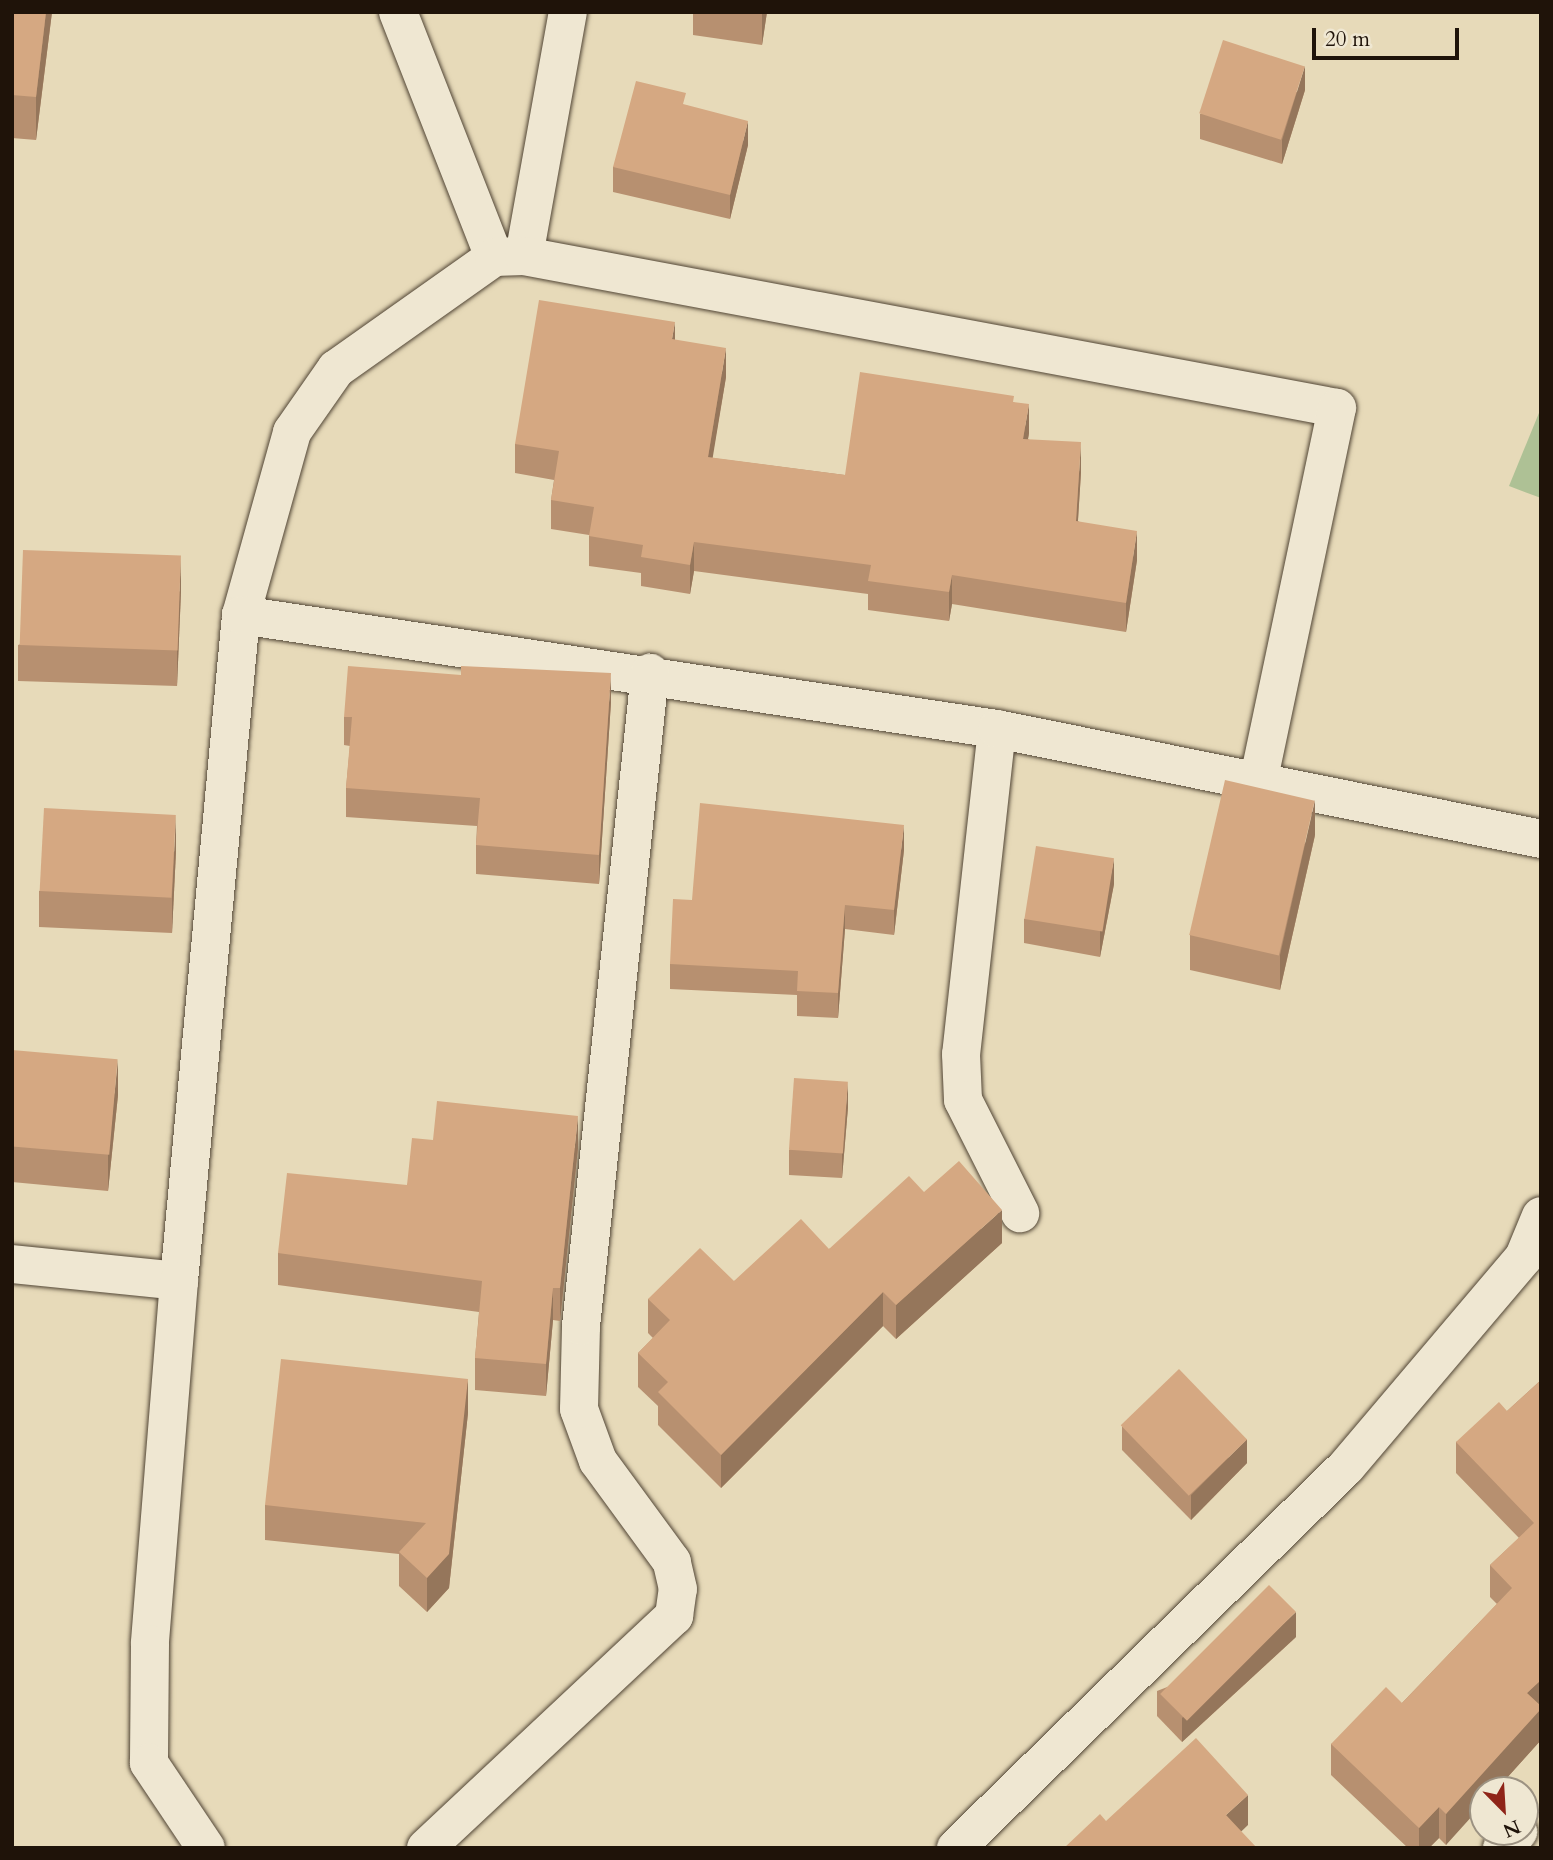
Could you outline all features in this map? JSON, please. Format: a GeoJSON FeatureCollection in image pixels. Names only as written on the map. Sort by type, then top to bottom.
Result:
{"type":"FeatureCollection","features":[{"type":"Feature","properties":{"kind":"street"},"geometry":{"type":"LineString","coordinates":[[398,12],[509,256]]}},
{"type":"Feature","properties":{"kind":"street"},"geometry":{"type":"LineString","coordinates":[[509,256],[568,12]]}},
{"type":"Feature","properties":{"kind":"street"},"geometry":{"type":"LineString","coordinates":[[206,1848],[149,1763],[149,1644],[179,1281],[241,615],[292,432],[320,390],[371,341],[509,256],[1337,408],[1258,784]]}},
{"type":"Feature","properties":{"kind":"street"},"geometry":{"type":"LineString","coordinates":[[241,615],[650,673],[997,729],[1258,784],[1541,839]]}},
{"type":"Feature","properties":{"kind":"street"},"geometry":{"type":"LineString","coordinates":[[426,1848],[674,1616],[678,1589],[672,1562],[598,1461],[579,1409],[581,1326],[650,673]]}},
{"type":"Feature","properties":{"kind":"street"},"geometry":{"type":"LineString","coordinates":[[997,729],[961,1054],[963,1100],[1020,1213]]}},
{"type":"Feature","properties":{"kind":"street"},"geometry":{"type":"LineString","coordinates":[[956,1848],[1346,1468],[1524,1257],[1541,1216]]}},
{"type":"Feature","properties":{"kind":"street"},"geometry":{"type":"LineString","coordinates":[[12,1264],[179,1281]]}},
{"type":"Feature","properties":{"kind":"green space"},"geometry":{"type":"Polygon","coordinates":[[[1541,408],[1541,498],[1509,486],[1541,408]]]}},
{"type":"Feature","properties":{"kind":"building"},"geometry":{"type":"Polygon","coordinates":[[[12,12],[46,12],[36,97],[12,95],[12,12]]]}},
{"type":"Feature","properties":{"kind":"building"},"geometry":{"type":"Polygon","coordinates":[[[1223,40],[1305,67],[1281,140],[1199,113],[1223,40]]]}},
{"type":"Feature","properties":{"kind":"building"},"geometry":{"type":"Polygon","coordinates":[[[636,81],[686,93],[683,104],[748,121],[730,195],[613,167],[636,81]]]}},
{"type":"Feature","properties":{"kind":"building"},"geometry":{"type":"Polygon","coordinates":[[[539,300],[675,322],[672,339],[726,348],[708,457],[845,475],[860,372],[1014,396],[1013,402],[1029,404],[1023,439],[1081,442],[1076,521],[1137,531],[1126,603],[952,575],[949,592],[868,581],[871,565],[694,542],[690,565],[641,557],[643,545],[589,536],[594,507],[551,500],[559,451],[515,444],[539,300]]]}},
{"type":"Feature","properties":{"kind":"building"},"geometry":{"type":"Polygon","coordinates":[[[23,550],[181,556],[178,650],[20,645],[23,550]]]}},
{"type":"Feature","properties":{"kind":"building"},"geometry":{"type":"Polygon","coordinates":[[[348,666],[461,675],[461,666],[611,673],[599,855],[476,845],[480,798],[346,788],[352,717],[344,717],[348,666]]]}},
{"type":"Feature","properties":{"kind":"building"},"geometry":{"type":"Polygon","coordinates":[[[1225,780],[1315,801],[1279,956],[1189,935],[1225,780]]]}},
{"type":"Feature","properties":{"kind":"building"},"geometry":{"type":"Polygon","coordinates":[[[700,803],[904,825],[894,910],[845,905],[838,993],[797,991],[798,971],[670,964],[673,899],[692,900],[700,803]]]}},
{"type":"Feature","properties":{"kind":"building"},"geometry":{"type":"Polygon","coordinates":[[[44,808],[176,815],[171,898],[40,891],[44,808]]]}},
{"type":"Feature","properties":{"kind":"building"},"geometry":{"type":"Polygon","coordinates":[[[1036,846],[1114,858],[1102,931],[1024,919],[1036,846]]]}},
{"type":"Feature","properties":{"kind":"building"},"geometry":{"type":"Polygon","coordinates":[[[12,1050],[118,1059],[109,1155],[12,1146],[12,1050]]]}},
{"type":"Feature","properties":{"kind":"building"},"geometry":{"type":"Polygon","coordinates":[[[794,1078],[848,1082],[843,1154],[789,1150],[794,1078]]]}},
{"type":"Feature","properties":{"kind":"building"},"geometry":{"type":"Polygon","coordinates":[[[437,1101],[578,1116],[560,1288],[553,1288],[546,1364],[475,1358],[482,1281],[278,1253],[287,1173],[407,1185],[412,1138],[433,1140],[437,1101]]]}},
{"type":"Feature","properties":{"kind":"building"},"geometry":{"type":"Polygon","coordinates":[[[959,1161],[1002,1210],[896,1305],[883,1292],[721,1455],[658,1392],[668,1382],[638,1353],[670,1320],[648,1299],[700,1248],[734,1281],[801,1219],[829,1249],[909,1176],[924,1192],[959,1161]]]}},
{"type":"Feature","properties":{"kind":"building"},"geometry":{"type":"Polygon","coordinates":[[[281,1359],[468,1379],[449,1554],[427,1578],[399,1552],[426,1523],[265,1505],[281,1359]]]}},
{"type":"Feature","properties":{"kind":"building"},"geometry":{"type":"Polygon","coordinates":[[[1179,1369],[1247,1439],[1189,1496],[1121,1425],[1179,1369]]]}},
{"type":"Feature","properties":{"kind":"building"},"geometry":{"type":"Polygon","coordinates":[[[1541,1380],[1541,1680],[1527,1693],[1541,1709],[1480,1776],[1469,1776],[1469,1789],[1446,1814],[1439,1807],[1419,1828],[1331,1744],[1386,1687],[1402,1703],[1512,1588],[1490,1565],[1534,1523],[1456,1442],[1499,1402],[1507,1411],[1541,1380]]]}},
{"type":"Feature","properties":{"kind":"building"},"geometry":{"type":"Polygon","coordinates":[[[1269,1585],[1296,1612],[1187,1721],[1160,1694],[1269,1585]]]}},
{"type":"Feature","properties":{"kind":"building"},"geometry":{"type":"Polygon","coordinates":[[[1196,1738],[1248,1795],[1226,1815],[1257,1848],[1064,1848],[1100,1814],[1106,1821],[1196,1738]]]}}]}
